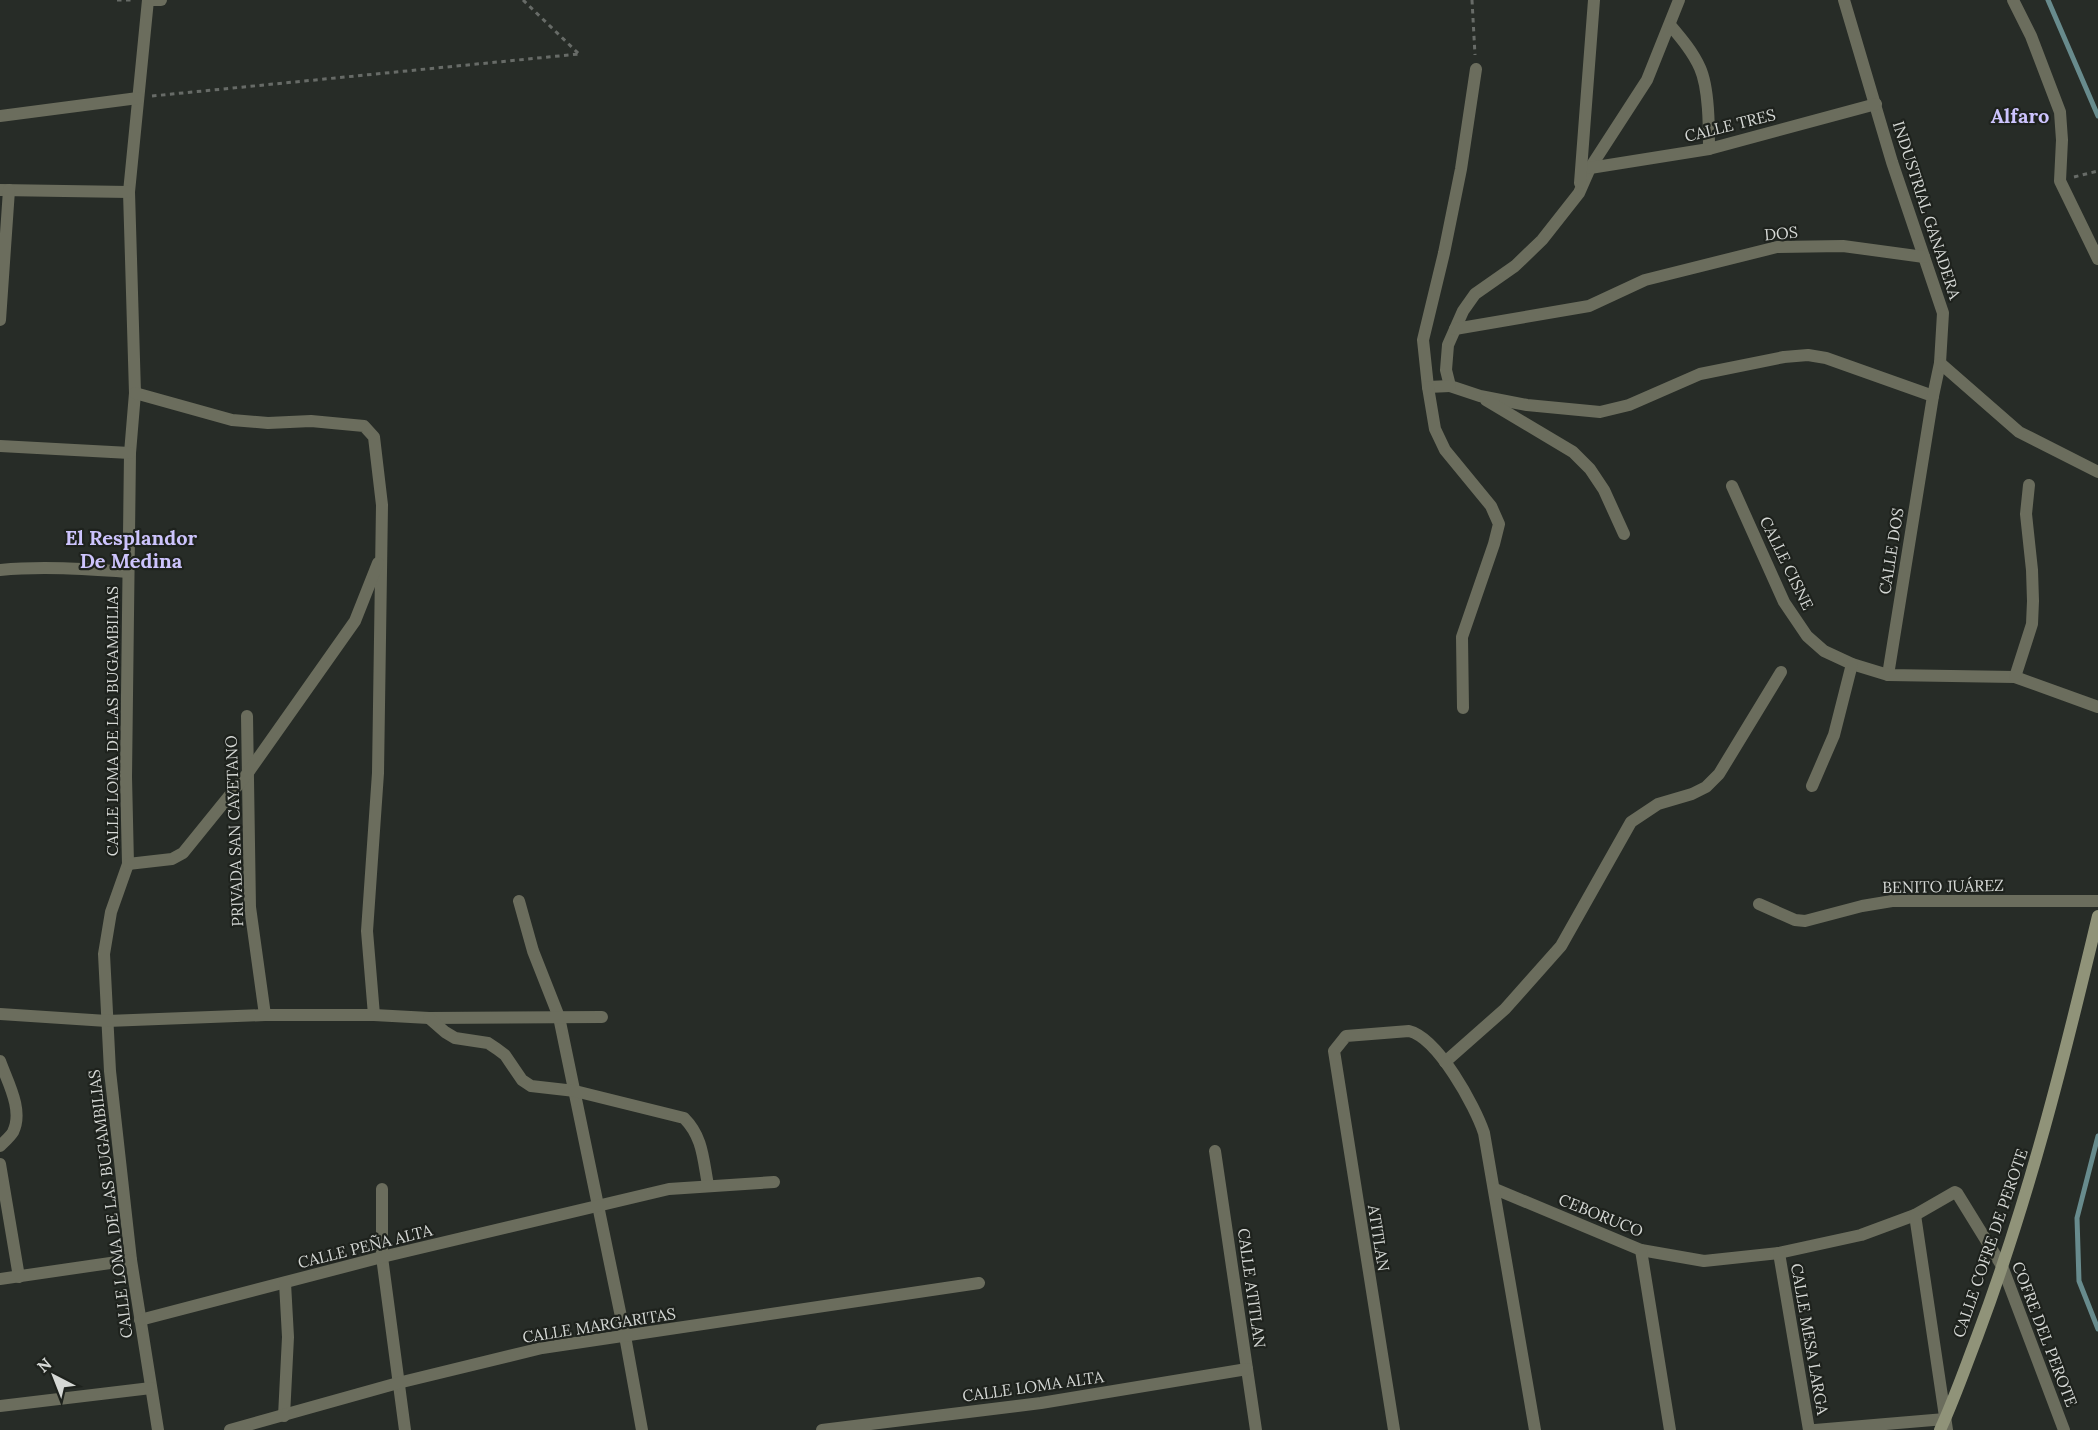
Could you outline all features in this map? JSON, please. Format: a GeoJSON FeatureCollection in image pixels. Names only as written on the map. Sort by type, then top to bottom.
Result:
{"type":"FeatureCollection","features":[{"type":"Feature","properties":{"kind":"street"},"geometry":{"type":"LineString","coordinates":[[148,0],[161,0]]}},
{"type":"Feature","properties":{"kind":"street","name":"CALLE LOMA DE LAS BUGAMBILIAS"},"geometry":{"type":"LineString","coordinates":[[148,0],[129,192],[135,393],[130,453],[128,572],[126,777],[128,864],[111,912],[104,954],[110,1071],[131,1260],[158,1430]]}},
{"type":"Feature","properties":{"kind":"street"},"geometry":{"type":"LineString","coordinates":[[1579,193],[1594,0]]}},
{"type":"Feature","properties":{"kind":"street"},"geometry":{"type":"LineString","coordinates":[[1450,386],[1446,370],[1448,345],[1463,311],[1475,294],[1515,266],[1542,240],[1579,193],[1590,168],[1647,80],[1679,0]]}},
{"type":"Feature","properties":{"kind":"street"},"geometry":{"type":"LineString","coordinates":[[1844,0],[1876,104]]}},
{"type":"Feature","properties":{"kind":"street"},"geometry":{"type":"LineString","coordinates":[[2013,0],[2031,36],[2060,112],[2061,181],[2098,259]]}},
{"type":"Feature","properties":{"kind":"street"},"geometry":{"type":"LineString","coordinates":[[1670,24],[1701,69],[1709,115],[1709,149]]}},
{"type":"Feature","properties":{"kind":"street"},"geometry":{"type":"LineString","coordinates":[[1463,708],[1462,637],[1499,524],[1491,506],[1445,450],[1435,429],[1423,340],[1461,169],[1476,69]]}},
{"type":"Feature","properties":{"kind":"street"},"geometry":{"type":"LineString","coordinates":[[0,116],[138,98]]}},
{"type":"Feature","properties":{"kind":"street","name":"CALLE TRES"},"geometry":{"type":"LineString","coordinates":[[1590,168],[1709,149],[1876,104]]}},
{"type":"Feature","properties":{"kind":"street","name":"INDUSTRIAL GANADERA"},"geometry":{"type":"LineString","coordinates":[[1876,104],[1892,162],[1942,314],[1940,363],[1933,396]]}},
{"type":"Feature","properties":{"kind":"street"},"geometry":{"type":"LineString","coordinates":[[0,320],[4,190],[129,192]]}},
{"type":"Feature","properties":{"kind":"street","name":"DOS"},"geometry":{"type":"LineString","coordinates":[[1455,329],[1589,306],[1645,280],[1777,247],[1843,246],[1924,257]]}},
{"type":"Feature","properties":{"kind":"street"},"geometry":{"type":"LineString","coordinates":[[1428,387],[1450,386],[1480,396],[1527,405],[1600,412],[1629,405],[1700,374],[1784,357],[1808,355],[1826,358],[1933,396]]}},
{"type":"Feature","properties":{"kind":"street"},"geometry":{"type":"LineString","coordinates":[[1940,363],[2019,432],[2098,472]]}},
{"type":"Feature","properties":{"kind":"street"},"geometry":{"type":"LineString","coordinates":[[135,393],[232,420],[268,423],[311,421],[364,426],[374,437],[382,505],[378,773],[367,931],[374,1015]]}},
{"type":"Feature","properties":{"kind":"street"},"geometry":{"type":"LineString","coordinates":[[1480,396],[1573,452],[1590,469],[1604,490],[1624,534]]}},
{"type":"Feature","properties":{"kind":"street","name":"CALLE DOS"},"geometry":{"type":"LineString","coordinates":[[1888,675],[1933,396]]}},
{"type":"Feature","properties":{"kind":"street"},"geometry":{"type":"LineString","coordinates":[[0,446],[130,453]]}},
{"type":"Feature","properties":{"kind":"street"},"geometry":{"type":"LineString","coordinates":[[2015,677],[2032,624],[2032,570],[2026,514],[2029,485]]}},
{"type":"Feature","properties":{"kind":"street","name":"CALLE CISNE"},"geometry":{"type":"LineString","coordinates":[[1732,486],[1784,602],[1807,636],[1824,651],[1852,664]]}},
{"type":"Feature","properties":{"kind":"street"},"geometry":{"type":"LineString","coordinates":[[128,864],[172,859],[183,853],[247,774],[355,621],[381,556]]}},
{"type":"Feature","properties":{"kind":"street"},"geometry":{"type":"LineString","coordinates":[[0,570],[27,567],[128,572]]}},
{"type":"Feature","properties":{"kind":"street"},"geometry":{"type":"LineString","coordinates":[[1812,786],[1834,735],[1852,664],[1888,675],[2015,677],[2098,707]]}},
{"type":"Feature","properties":{"kind":"street"},"geometry":{"type":"LineString","coordinates":[[1535,1430],[1484,1133],[1477,1113],[1445,1062],[1505,1010],[1561,946],[1631,822],[1658,804],[1692,794],[1706,787],[1719,774],[1781,672]]}},
{"type":"Feature","properties":{"kind":"street","name":"PRIVADA SAN CAYETANO"},"geometry":{"type":"LineString","coordinates":[[247,716],[250,907],[265,1016]]}},
{"type":"Feature","properties":{"kind":"street"},"geometry":{"type":"LineString","coordinates":[[519,901],[533,951],[559,1017],[625,1336],[642,1430]]}},
{"type":"Feature","properties":{"kind":"street","name":"BENITO JUÁREZ"},"geometry":{"type":"LineString","coordinates":[[1759,904],[1795,920],[1805,921],[1862,906],[1892,901],[2098,901]]}},
{"type":"Feature","properties":{"kind":"street","name":"CALLE COFRE DE PEROTE"},"geometry":{"type":"LineString","coordinates":[[1944,1426],[2030,1184],[2063,1063],[2098,916]]}},
{"type":"Feature","properties":{"kind":"street"},"geometry":{"type":"LineString","coordinates":[[0,1014],[107,1022],[265,1016],[602,1017]]}},
{"type":"Feature","properties":{"kind":"street"},"geometry":{"type":"LineString","coordinates":[[429,1018],[455,1038],[488,1043],[505,1055],[522,1080],[531,1086],[574,1091],[684,1118],[694,1128],[700,1142],[708,1185]]}},
{"type":"Feature","properties":{"kind":"street","name":"ATITLAN"},"geometry":{"type":"LineString","coordinates":[[1394,1430],[1334,1051],[1346,1036],[1409,1031],[1417,1034],[1445,1062]]}},
{"type":"Feature","properties":{"kind":"street"},"geometry":{"type":"LineString","coordinates":[[0,1061],[17,1113],[16,1125],[12,1134],[0,1146]]}},
{"type":"Feature","properties":{"kind":"street","name":"CALLE ATITLAN"},"geometry":{"type":"LineString","coordinates":[[1215,1151],[1256,1430]]}},
{"type":"Feature","properties":{"kind":"street"},"geometry":{"type":"LineString","coordinates":[[0,1164],[19,1276]]}},
{"type":"Feature","properties":{"kind":"street","name":"CALLE PEÑA ALTA"},"geometry":{"type":"LineString","coordinates":[[140,1320],[382,1257],[669,1189],[774,1182]]}},
{"type":"Feature","properties":{"kind":"street","name":"CEBORUCO"},"geometry":{"type":"LineString","coordinates":[[1495,1189],[1641,1250],[1704,1261],[1779,1253],[1861,1235],[1915,1215],[1955,1192]]}},
{"type":"Feature","properties":{"kind":"street"},"geometry":{"type":"LineString","coordinates":[[382,1190],[382,1257],[405,1430]]}},
{"type":"Feature","properties":{"kind":"street","name":"COFRE DEL PEROTE"},"geometry":{"type":"LineString","coordinates":[[1955,1192],[1960,1194],[2002,1266],[2064,1430]]}},
{"type":"Feature","properties":{"kind":"street"},"geometry":{"type":"LineString","coordinates":[[1815,1430],[1944,1426],[1915,1215]]}},
{"type":"Feature","properties":{"kind":"street"},"geometry":{"type":"LineString","coordinates":[[1641,1250],[1670,1430]]}},
{"type":"Feature","properties":{"kind":"street","name":"CALLE MESA LARGA"},"geometry":{"type":"LineString","coordinates":[[1779,1253],[1809,1430]]}},
{"type":"Feature","properties":{"kind":"street"},"geometry":{"type":"LineString","coordinates":[[0,1279],[131,1260]]}},
{"type":"Feature","properties":{"kind":"street","name":"CALLE MARGARITAS"},"geometry":{"type":"LineString","coordinates":[[230,1430],[398,1383],[542,1348],[979,1282]]}},
{"type":"Feature","properties":{"kind":"street"},"geometry":{"type":"LineString","coordinates":[[284,1416],[288,1337],[285,1283]]}},
{"type":"Feature","properties":{"kind":"street","name":"CALLE LOMA ALTA"},"geometry":{"type":"LineString","coordinates":[[822,1430],[879,1426],[1041,1403],[1247,1369]]}},
{"type":"Feature","properties":{"kind":"street"},"geometry":{"type":"LineString","coordinates":[[0,1406],[151,1388]]}},
{"type":"Feature","properties":{"kind":"path"},"geometry":{"type":"LineString","coordinates":[[138,98],[579,54],[523,0]]}},
{"type":"Feature","properties":{"kind":"path"},"geometry":{"type":"LineString","coordinates":[[1472,0],[1476,69]]}},
{"type":"Feature","properties":{"kind":"path"},"geometry":{"type":"LineString","coordinates":[[2077,176],[2098,171]]}},
{"type":"Feature","properties":{"kind":"waterway"},"geometry":{"type":"LineString","coordinates":[[2048,0],[2098,116]]}},
{"type":"Feature","properties":{"kind":"waterway"},"geometry":{"type":"LineString","coordinates":[[2098,1136],[2077,1218],[2079,1281],[2098,1329]]}},
{"type":"Feature","properties":{"kind":"district","name":"Alfaro"},"geometry":{"type":"Point","coordinates":[2020,115]}},
{"type":"Feature","properties":{"kind":"district","name":"El Resplandor De Medina"},"geometry":{"type":"Point","coordinates":[131,548]}}]}
